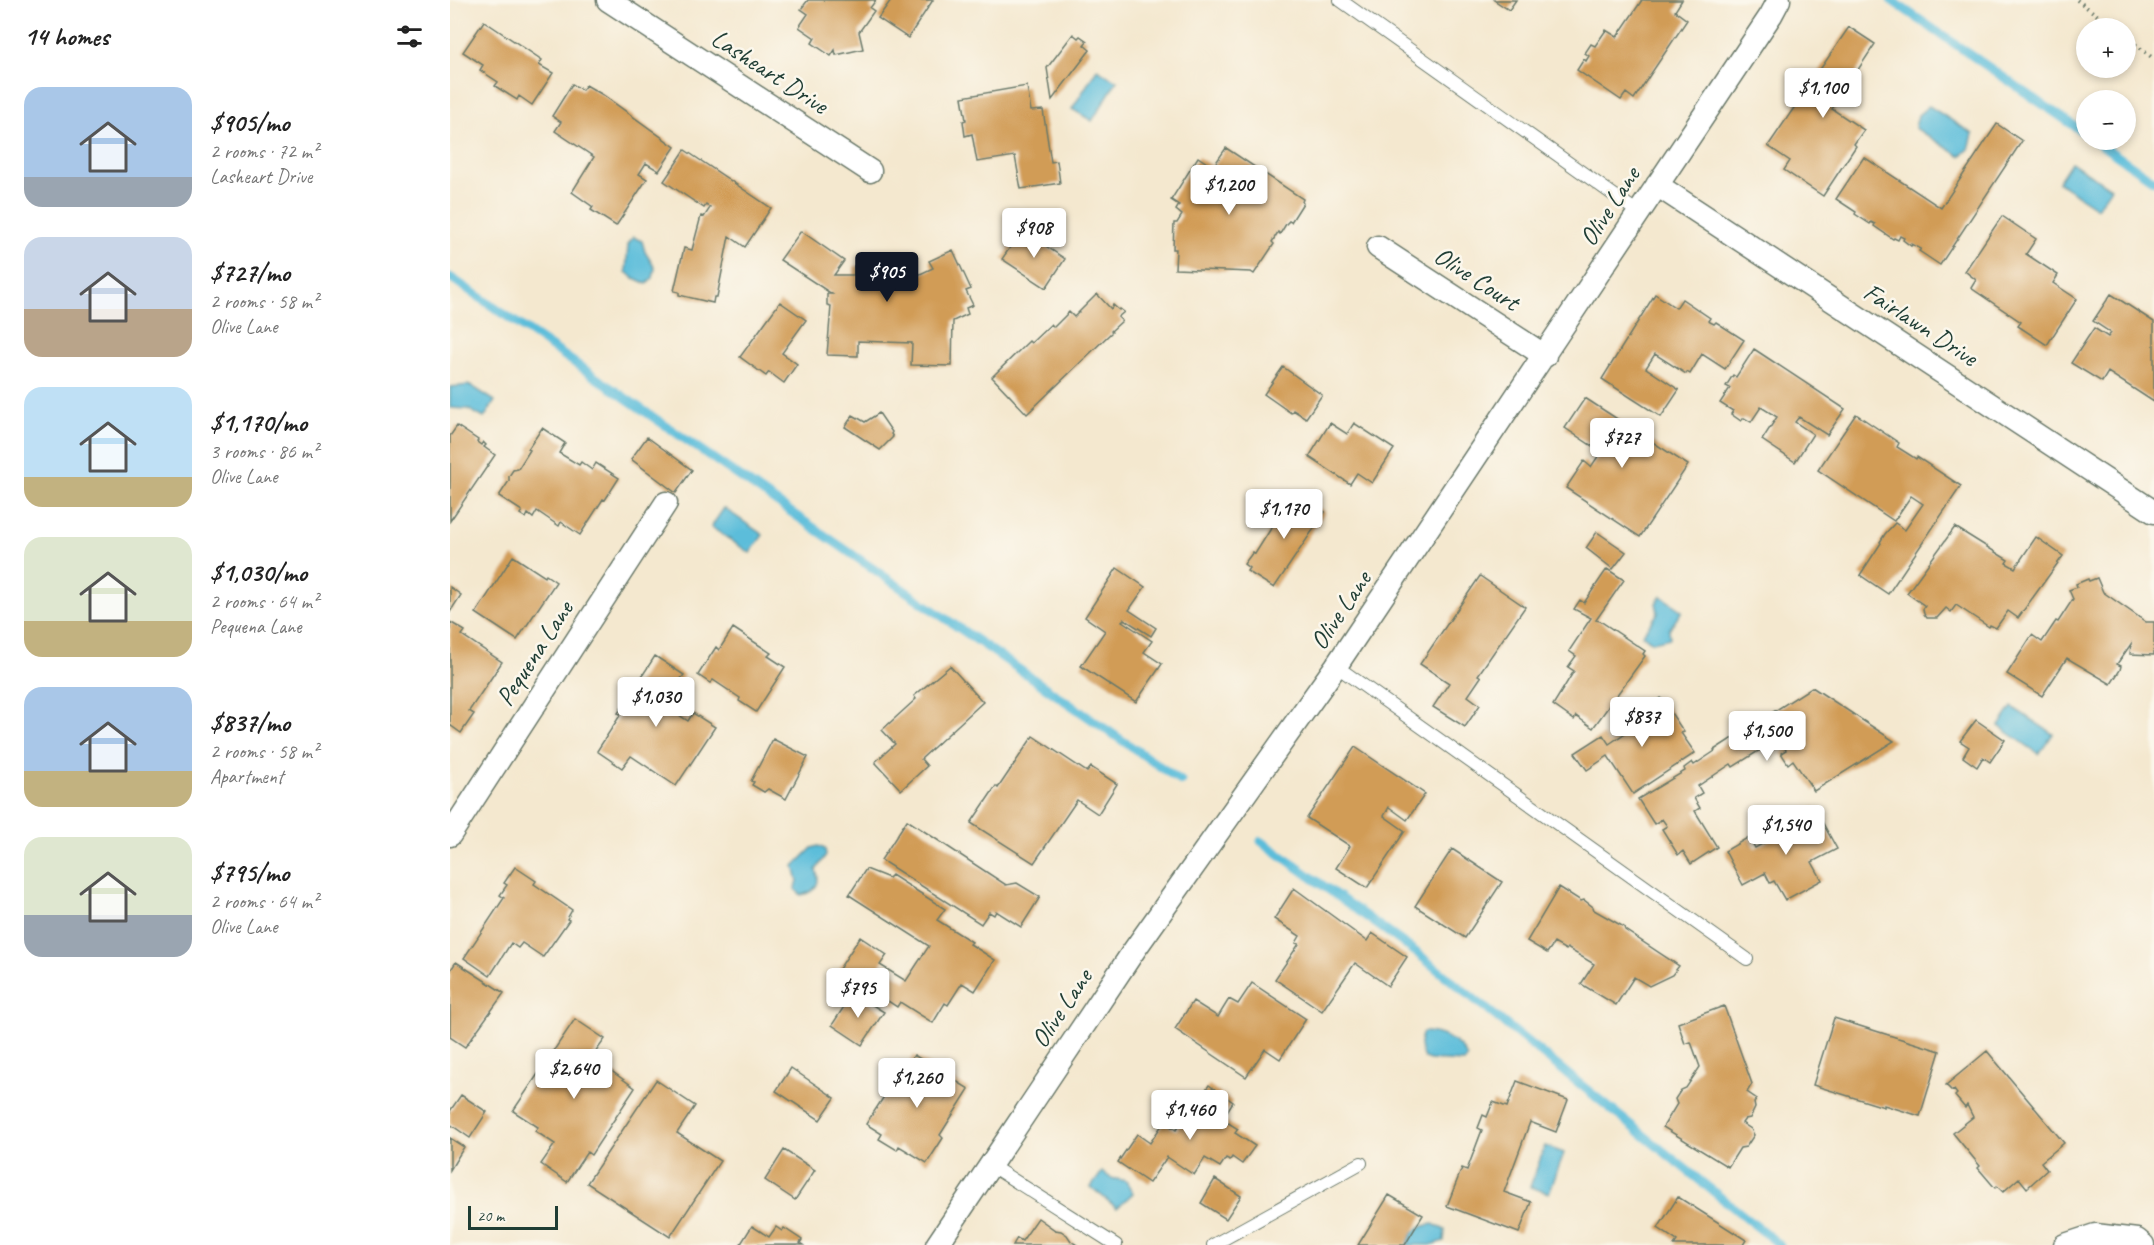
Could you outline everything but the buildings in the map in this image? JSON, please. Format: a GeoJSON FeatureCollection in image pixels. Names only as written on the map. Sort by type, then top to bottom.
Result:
{"type":"FeatureCollection","features":[{"type":"Feature","properties":{"kind":"street","name":"Lasheart Drive"},"geometry":{"type":"LineString","coordinates":[[608,0],[870,171]]}},
{"type":"Feature","properties":{"kind":"street","name":"Olive Lane"},"geometry":{"type":"LineString","coordinates":[[937,1245],[1135,949],[1336,666],[1545,356],[1779,0]]}},
{"type":"Feature","properties":{"kind":"street","name":"Fairlawn Drive"},"geometry":{"type":"LineString","coordinates":[[1657,185],[2154,512]]}},
{"type":"Feature","properties":{"kind":"street","name":"Olive Court"},"geometry":{"type":"LineString","coordinates":[[1378,247],[1545,356]]}},
{"type":"Feature","properties":{"kind":"street","name":"Pequena Lane"},"geometry":{"type":"LineString","coordinates":[[450,835],[666,503]]}},
{"type":"Feature","properties":{"kind":"street"},"geometry":{"type":"LineString","coordinates":[[2065,1245],[2095,1235],[2137,1240],[2143,1245]]}},
{"type":"Feature","properties":{"kind":"lane"},"geometry":{"type":"LineString","coordinates":[[1340,0],[1639,213]]}},
{"type":"Feature","properties":{"kind":"lane"},"geometry":{"type":"LineString","coordinates":[[1336,666],[1747,958]]}},
{"type":"Feature","properties":{"kind":"lane"},"geometry":{"type":"LineString","coordinates":[[1213,1245],[1361,1163]]}},
{"type":"Feature","properties":{"kind":"lane"},"geometry":{"type":"LineString","coordinates":[[990,1165],[1116,1245]]}},
{"type":"Feature","properties":{"kind":"path"},"geometry":{"type":"LineString","coordinates":[[2078,0],[2101,18]]}},
{"type":"Feature","properties":{"kind":"path"},"geometry":{"type":"LineString","coordinates":[[2136,45],[2154,59]]}},
{"type":"Feature","properties":{"kind":"water"},"geometry":{"type":"Polygon","coordinates":[[[1097,69],[1117,81],[1092,121],[1072,109],[1097,69]]]}},
{"type":"Feature","properties":{"kind":"water"},"geometry":{"type":"Polygon","coordinates":[[[1929,106],[1973,134],[1969,149],[1960,156],[1915,128],[1918,115],[1929,106]]]}},
{"type":"Feature","properties":{"kind":"water"},"geometry":{"type":"Polygon","coordinates":[[[2071,162],[2111,188],[2097,208],[2058,182],[2071,162]]]}},
{"type":"Feature","properties":{"kind":"water"},"geometry":{"type":"Polygon","coordinates":[[[633,237],[642,241],[645,252],[655,268],[653,278],[647,284],[626,272],[628,245],[633,237]]]}},
{"type":"Feature","properties":{"kind":"water"},"geometry":{"type":"Polygon","coordinates":[[[470,385],[495,401],[484,418],[468,409],[450,408],[450,387],[470,385]]]}},
{"type":"Feature","properties":{"kind":"water"},"geometry":{"type":"Polygon","coordinates":[[[724,508],[763,535],[750,553],[711,527],[724,508]]]}},
{"type":"Feature","properties":{"kind":"water"},"geometry":{"type":"Polygon","coordinates":[[[1661,596],[1682,611],[1669,630],[1670,638],[1653,642],[1642,635],[1658,613],[1656,603],[1661,596]]]}},
{"type":"Feature","properties":{"kind":"water"},"geometry":{"type":"Polygon","coordinates":[[[2012,707],[2053,734],[2039,754],[1999,726],[2012,707]]]}},
{"type":"Feature","properties":{"kind":"water"},"geometry":{"type":"Polygon","coordinates":[[[818,846],[825,849],[826,855],[816,870],[818,879],[816,886],[810,892],[801,895],[795,889],[798,881],[794,866],[812,848],[818,846]]]}},
{"type":"Feature","properties":{"kind":"water"},"geometry":{"type":"Polygon","coordinates":[[[1423,1032],[1436,1033],[1455,1042],[1467,1058],[1464,1062],[1424,1058],[1420,1045],[1423,1032]]]}},
{"type":"Feature","properties":{"kind":"water"},"geometry":{"type":"Polygon","coordinates":[[[1545,1146],[1564,1153],[1549,1193],[1530,1187],[1545,1146]]]}},
{"type":"Feature","properties":{"kind":"water"},"geometry":{"type":"Polygon","coordinates":[[[1102,1172],[1111,1178],[1126,1181],[1133,1193],[1117,1208],[1091,1187],[1102,1172]]]}},
{"type":"Feature","properties":{"kind":"water"},"geometry":{"type":"Polygon","coordinates":[[[1433,1224],[1445,1230],[1444,1241],[1430,1245],[1407,1245],[1417,1230],[1433,1224]]]}},
{"type":"Feature","properties":{"kind":"waterway"},"geometry":{"type":"LineString","coordinates":[[1891,0],[2076,127]]}},
{"type":"Feature","properties":{"kind":"waterway"},"geometry":{"type":"LineString","coordinates":[[2109,150],[2154,181]]}},
{"type":"Feature","properties":{"kind":"waterway"},"geometry":{"type":"LineString","coordinates":[[450,277],[1181,781]]}},
{"type":"Feature","properties":{"kind":"waterway"},"geometry":{"type":"LineString","coordinates":[[1261,841],[1417,953],[1780,1245]]}}]}
